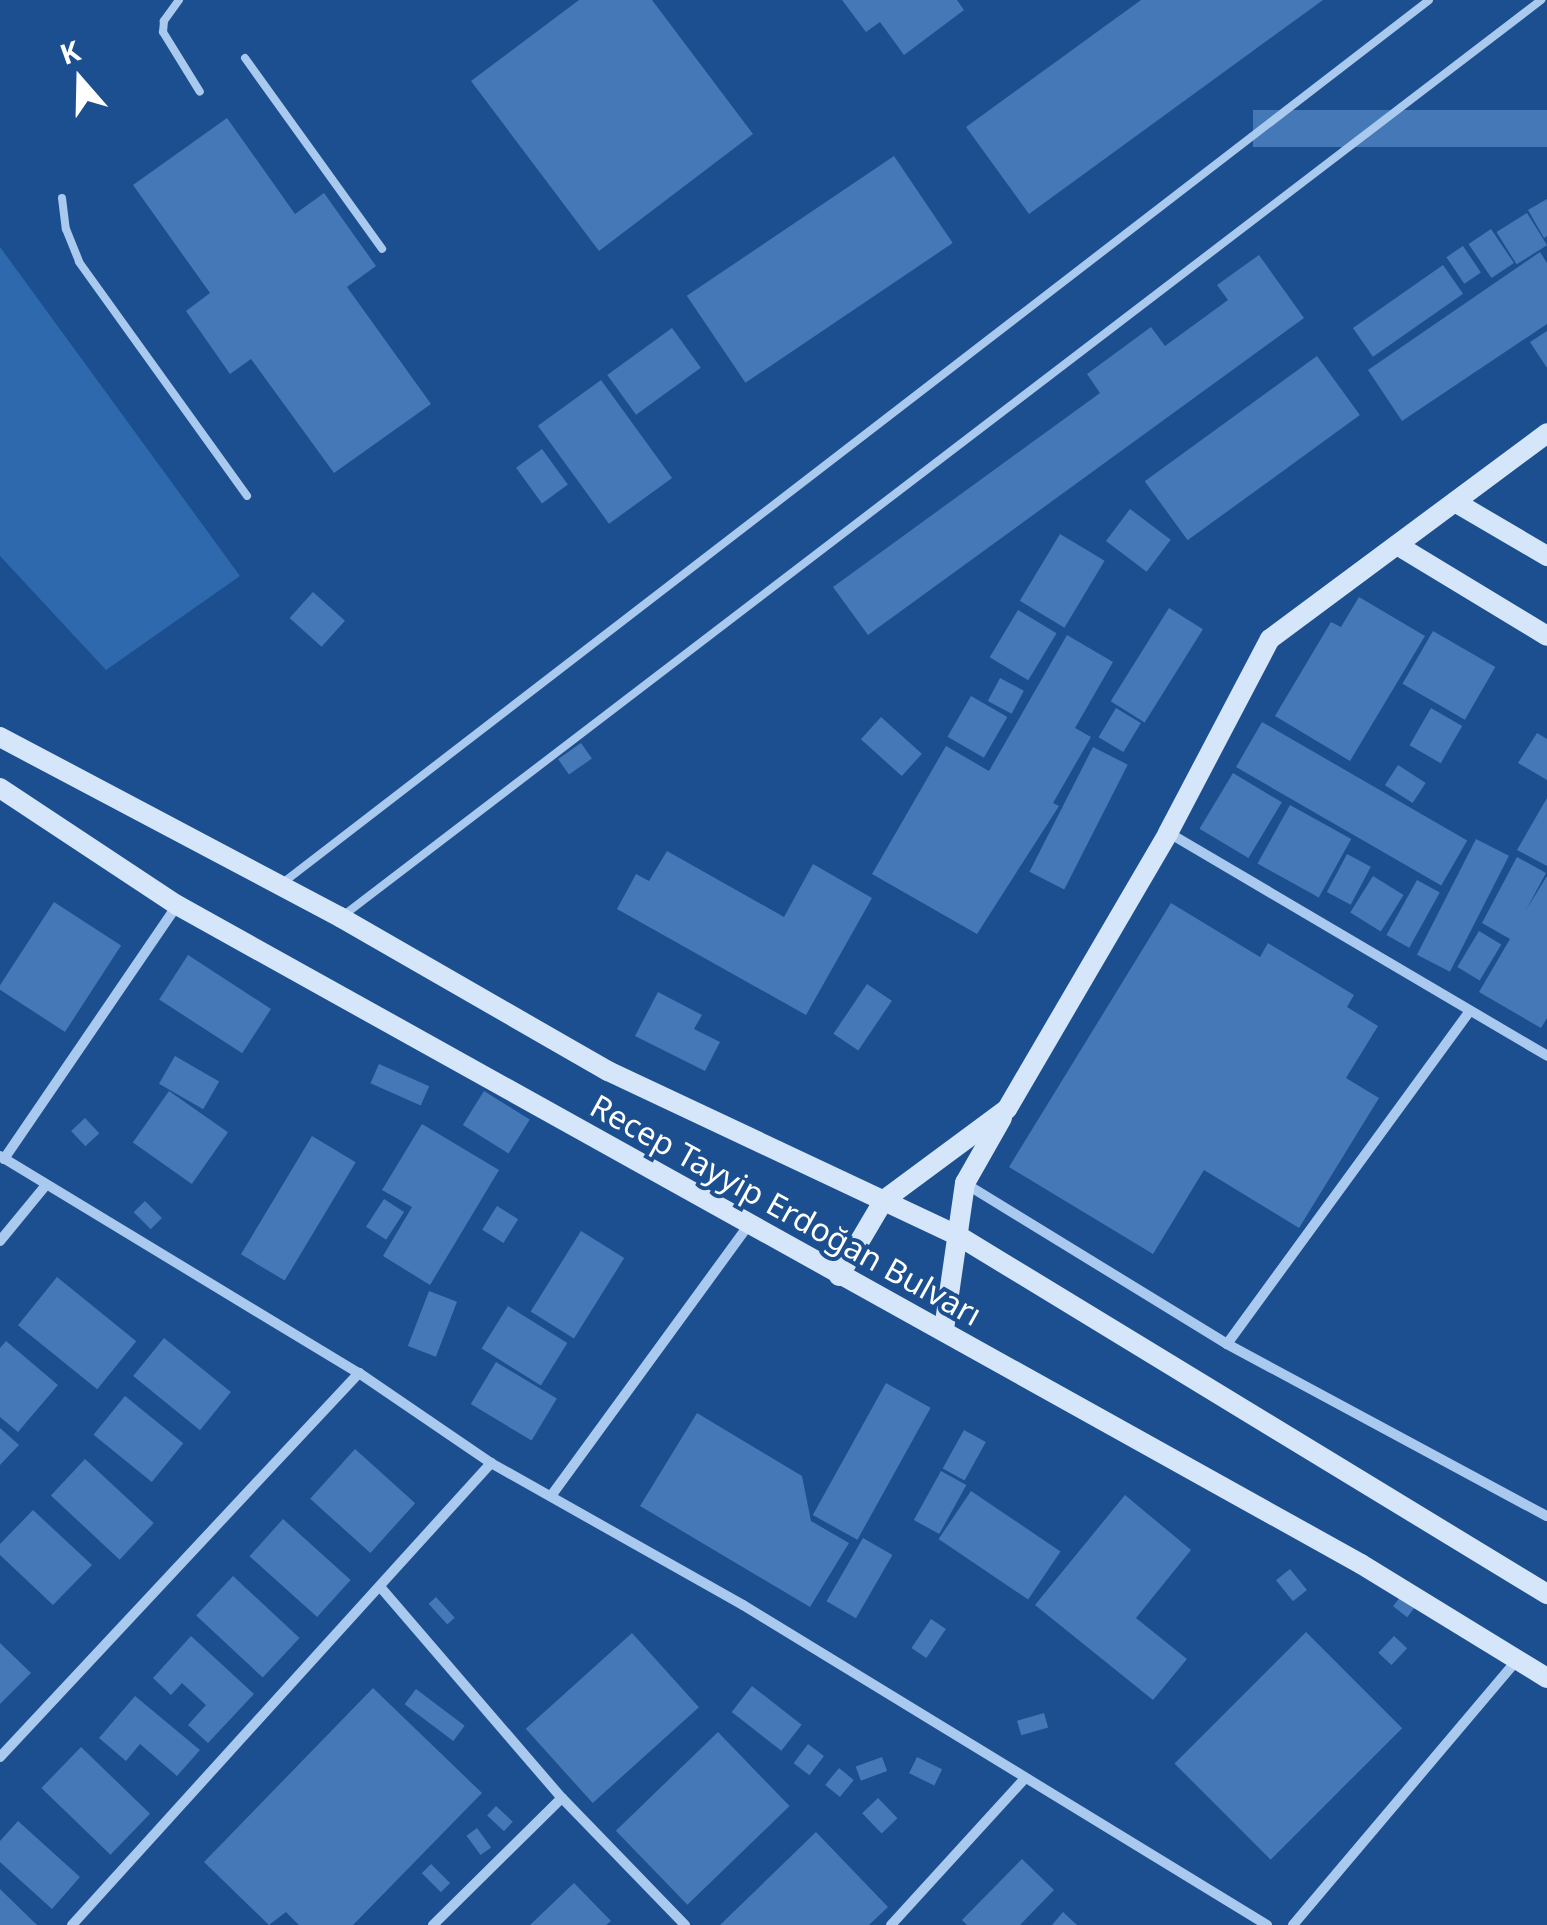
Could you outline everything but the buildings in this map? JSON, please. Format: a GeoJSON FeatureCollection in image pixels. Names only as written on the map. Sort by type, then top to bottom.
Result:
{"type":"FeatureCollection","features":[{"type":"Feature","properties":{"kind":"main road"},"geometry":{"type":"LineString","coordinates":[[944,1329],[965,1183],[1168,833],[1270,638],[1547,433]]}},
{"type":"Feature","properties":{"kind":"main road"},"geometry":{"type":"LineString","coordinates":[[1455,502],[1547,556]]}},
{"type":"Feature","properties":{"kind":"main road"},"geometry":{"type":"LineString","coordinates":[[1397,545],[1547,636]]}},
{"type":"Feature","properties":{"kind":"main road","name":"Recep Tayyip Erdoğan Bulvarı"},"geometry":{"type":"LineString","coordinates":[[0,736],[340,917],[608,1071],[958,1235],[1547,1594]]}},
{"type":"Feature","properties":{"kind":"main road","name":"Recep Tayyip Erdoğan Bulvarı"},"geometry":{"type":"LineString","coordinates":[[0,788],[176,905],[1361,1564],[1547,1678]]}},
{"type":"Feature","properties":{"kind":"main road"},"geometry":{"type":"LineString","coordinates":[[839,1276],[884,1200],[1007,1109]]}},
{"type":"Feature","properties":{"kind":"street"},"geometry":{"type":"LineString","coordinates":[[1168,833],[1547,1056]]}},
{"type":"Feature","properties":{"kind":"street"},"geometry":{"type":"LineString","coordinates":[[176,905],[2,1158],[359,1373],[491,1463],[743,1606],[1267,1925]]}},
{"type":"Feature","properties":{"kind":"street"},"geometry":{"type":"LineString","coordinates":[[1227,1344],[1470,1011]]}},
{"type":"Feature","properties":{"kind":"street"},"geometry":{"type":"LineString","coordinates":[[965,1183],[1227,1344],[1547,1516]]}},
{"type":"Feature","properties":{"kind":"street"},"geometry":{"type":"LineString","coordinates":[[0,1241],[46,1185]]}},
{"type":"Feature","properties":{"kind":"street"},"geometry":{"type":"LineString","coordinates":[[551,1496],[748,1226]]}},
{"type":"Feature","properties":{"kind":"street"},"geometry":{"type":"LineString","coordinates":[[0,1757],[359,1373]]}},
{"type":"Feature","properties":{"kind":"street"},"geometry":{"type":"LineString","coordinates":[[72,1925],[382,1589],[491,1463]]}},
{"type":"Feature","properties":{"kind":"street"},"geometry":{"type":"LineString","coordinates":[[382,1589],[562,1798],[685,1925]]}},
{"type":"Feature","properties":{"kind":"street"},"geometry":{"type":"LineString","coordinates":[[1293,1925],[1516,1661]]}},
{"type":"Feature","properties":{"kind":"street"},"geometry":{"type":"LineString","coordinates":[[891,1925],[1026,1778]]}},
{"type":"Feature","properties":{"kind":"street"},"geometry":{"type":"LineString","coordinates":[[434,1925],[562,1798]]}},
{"type":"Feature","properties":{"kind":"lane"},"geometry":{"type":"LineString","coordinates":[[179,0],[164,21],[163,32],[200,92]]}},
{"type":"Feature","properties":{"kind":"lane"},"geometry":{"type":"LineString","coordinates":[[280,885],[1429,0]]}},
{"type":"Feature","properties":{"kind":"lane"},"geometry":{"type":"LineString","coordinates":[[340,917],[1542,0]]}},
{"type":"Feature","properties":{"kind":"lane"},"geometry":{"type":"LineString","coordinates":[[245,58],[382,249]]}},
{"type":"Feature","properties":{"kind":"lane"},"geometry":{"type":"LineString","coordinates":[[62,198],[66,230],[79,262],[247,496]]}},
{"type":"Feature","properties":{"kind":"shaded area"},"geometry":{"type":"Polygon","coordinates":[[[0,247],[240,576],[106,670],[0,556],[0,247]]]}}]}
